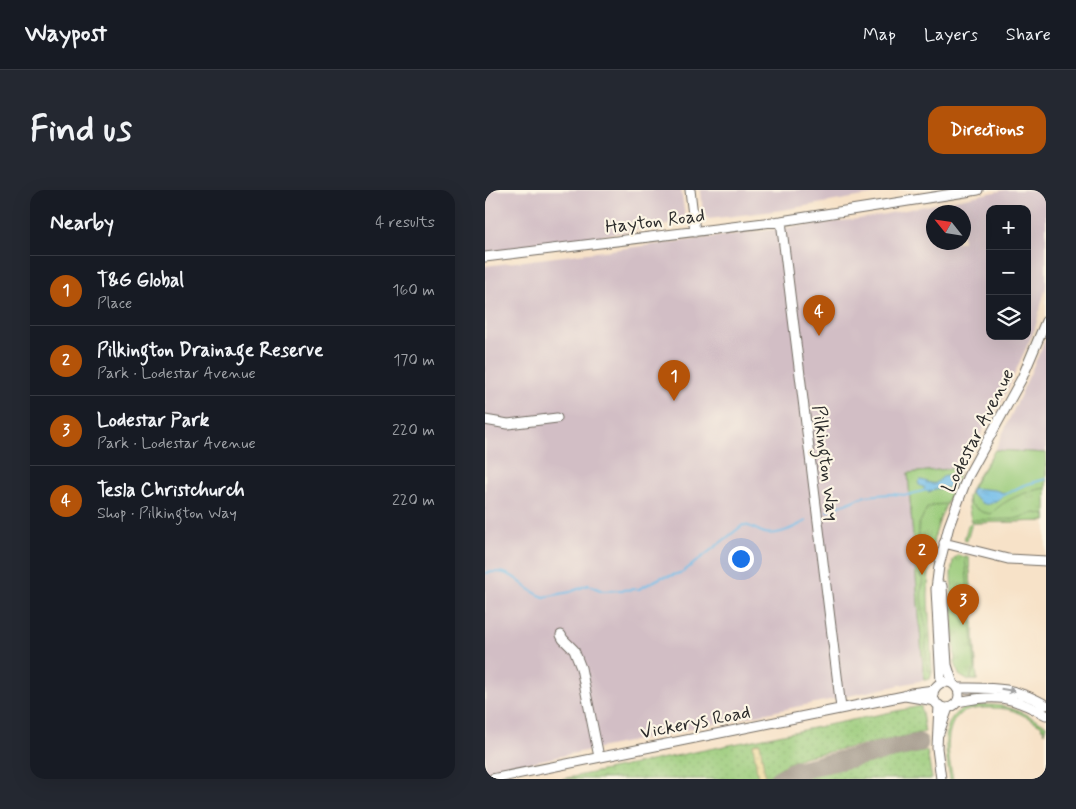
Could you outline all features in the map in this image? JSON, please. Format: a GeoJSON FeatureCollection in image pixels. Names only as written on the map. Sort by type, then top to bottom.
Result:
{"type":"FeatureCollection","features":[{"type":"Feature","properties":{"kind":"street"},"geometry":{"type":"LineString","coordinates":[[690,190],[695,232]]}},
{"type":"Feature","properties":{"kind":"street","name":"Hayton Road"},"geometry":{"type":"LineString","coordinates":[[485,257],[781,221],[978,190]]}},
{"type":"Feature","properties":{"kind":"street","name":"Pilkington Way"},"geometry":{"type":"LineString","coordinates":[[781,221],[841,708]]}},
{"type":"Feature","properties":{"kind":"street","name":"Lodestar Avenue"},"geometry":{"type":"LineString","coordinates":[[938,687],[936,589],[944,543],[966,481],[1018,386],[1045,327]]}},
{"type":"Feature","properties":{"kind":"street"},"geometry":{"type":"LineString","coordinates":[[485,420],[508,424],[557,418]]}},
{"type":"Feature","properties":{"kind":"street"},"geometry":{"type":"LineString","coordinates":[[944,543],[1008,559],[1046,561]]}},
{"type":"Feature","properties":{"kind":"street","name":"Lodestar Avenue"},"geometry":{"type":"LineString","coordinates":[[942,556],[942,597],[946,651],[948,671],[955,686]]}},
{"type":"Feature","properties":{"kind":"street"},"geometry":{"type":"LineString","coordinates":[[561,635],[574,650],[581,668],[599,757]]}},
{"type":"Feature","properties":{"kind":"street"},"geometry":{"type":"LineString","coordinates":[[941,779],[936,726],[938,687],[945,682],[955,686],[1006,689],[1024,694],[1046,705]]}},
{"type":"Feature","properties":{"kind":"street"},"geometry":{"type":"LineString","coordinates":[[955,686],[959,695],[957,702]]}},
{"type":"Feature","properties":{"kind":"street","name":"Vickerys Road"},"geometry":{"type":"LineString","coordinates":[[493,779],[904,696],[938,687]]}},
{"type":"Feature","properties":{"kind":"street","name":"Vickerys Road"},"geometry":{"type":"LineString","coordinates":[[904,696],[937,703]]}},
{"type":"Feature","properties":{"kind":"street"},"geometry":{"type":"LineString","coordinates":[[937,735],[948,708],[957,702],[985,697],[1002,697],[1021,702],[1046,715]]}},
{"type":"Feature","properties":{"kind":"street"},"geometry":{"type":"LineString","coordinates":[[937,703],[948,708]]}},
{"type":"Feature","properties":{"kind":"shaded area"},"geometry":{"type":"Polygon","coordinates":[[[485,190],[681,190],[685,216],[679,223],[485,255],[485,190]]]}},
{"type":"Feature","properties":{"kind":"shaded area"},"geometry":{"type":"Polygon","coordinates":[[[701,190],[899,190],[782,210],[709,219],[703,214],[701,190]]]}},
{"type":"Feature","properties":{"kind":"shaded area"},"geometry":{"type":"Polygon","coordinates":[[[1005,190],[1046,190],[1046,286],[1031,337],[1031,205],[986,205],[986,340],[1030,340],[1004,397],[959,468],[908,473],[924,680],[485,772],[485,266],[866,218],[926,206],[926,250],[971,250],[971,205],[931,205],[1005,190]]]}},
{"type":"Feature","properties":{"kind":"shaded area"},"geometry":{"type":"Polygon","coordinates":[[[1046,338],[1046,453],[995,450],[1021,394],[1046,338]]]}},
{"type":"Feature","properties":{"kind":"green space"},"geometry":{"type":"Polygon","coordinates":[[[995,450],[1046,453],[1046,521],[972,523],[968,505],[969,494],[995,450]]]}},
{"type":"Feature","properties":{"kind":"green space"},"geometry":{"type":"Polygon","coordinates":[[[995,450],[1046,453],[1046,488],[1016,496],[1002,504],[991,514],[982,512],[970,504],[968,497],[995,450]]]}},
{"type":"Feature","properties":{"kind":"green space"},"geometry":{"type":"Polygon","coordinates":[[[959,468],[958,478],[941,516],[934,538],[929,569],[928,596],[932,672],[930,679],[924,680],[908,473],[959,468]]]}},
{"type":"Feature","properties":{"kind":"green space"},"geometry":{"type":"Polygon","coordinates":[[[959,468],[958,478],[946,504],[927,508],[919,524],[919,536],[924,559],[921,598],[926,626],[926,661],[928,670],[932,672],[930,679],[924,680],[908,473],[959,468]]]}},
{"type":"Feature","properties":{"kind":"green space"},"geometry":{"type":"Polygon","coordinates":[[[1035,513],[1046,515],[1046,521],[972,523],[967,541],[964,540],[968,525],[974,520],[1015,519],[1035,513]]]}},
{"type":"Feature","properties":{"kind":"green space"},"geometry":{"type":"Polygon","coordinates":[[[958,555],[969,558],[977,680],[967,680],[959,675],[955,662],[951,574],[953,560],[958,555]]]}},
{"type":"Feature","properties":{"kind":"green space"},"geometry":{"type":"Polygon","coordinates":[[[965,556],[969,558],[977,680],[971,680],[971,675],[975,669],[965,556]]]}},
{"type":"Feature","properties":{"kind":"green space"},"geometry":{"type":"Polygon","coordinates":[[[993,705],[1014,709],[1039,721],[1046,725],[1044,733],[1044,729],[1041,728],[1042,726],[1011,710],[984,708],[964,712],[956,718],[949,736],[950,763],[953,779],[950,779],[946,739],[950,720],[956,713],[965,708],[993,705]]]}},
{"type":"Feature","properties":{"kind":"green space"},"geometry":{"type":"Polygon","coordinates":[[[921,706],[925,732],[803,757],[786,764],[764,779],[562,779],[921,706]]]}},
{"type":"Feature","properties":{"kind":"green space"},"geometry":{"type":"Polygon","coordinates":[[[927,751],[932,779],[798,779],[813,774],[927,751]]]}},
{"type":"Feature","properties":{"kind":"sand"},"geometry":{"type":"Polygon","coordinates":[[[760,743],[765,776],[758,779],[753,744],[760,743]]]}},
{"type":"Feature","properties":{"kind":"water"},"geometry":{"type":"Polygon","coordinates":[[[945,475],[950,476],[956,482],[954,486],[929,492],[923,490],[925,488],[919,485],[918,482],[920,480],[936,483],[945,475]]]}},
{"type":"Feature","properties":{"kind":"water"},"geometry":{"type":"Polygon","coordinates":[[[972,488],[995,490],[1007,494],[991,503],[984,504],[970,493],[972,488]]]}},
{"type":"Feature","properties":{"kind":"waterway"},"geometry":{"type":"LineString","coordinates":[[1004,495],[1024,485],[1046,479]]}},
{"type":"Feature","properties":{"kind":"waterway"},"geometry":{"type":"LineString","coordinates":[[827,511],[865,496],[908,495],[926,490]]}},
{"type":"Feature","properties":{"kind":"waterway"},"geometry":{"type":"LineString","coordinates":[[485,573],[505,573],[544,597],[570,592],[588,585],[603,591],[639,589],[662,577],[683,572],[743,525],[770,534],[786,530],[806,521]]}},
{"type":"Feature","properties":{"kind":"taxiway"},"geometry":{"type":"LineString","coordinates":[[779,779],[797,770],[919,743]]}},
{"type":"Feature","properties":{"kind":"place","name":"Tesla Christchurch"},"geometry":{"type":"Point","coordinates":[819,336]}},
{"type":"Feature","properties":{"kind":"place","name":"T&G Global"},"geometry":{"type":"Point","coordinates":[674,401]}},
{"type":"Feature","properties":{"kind":"place","name":"Pilkington Drainage Reserve"},"geometry":{"type":"Point","coordinates":[922,575]}},
{"type":"Feature","properties":{"kind":"place","name":"Lodestar Park"},"geometry":{"type":"Point","coordinates":[963,625]}}]}
